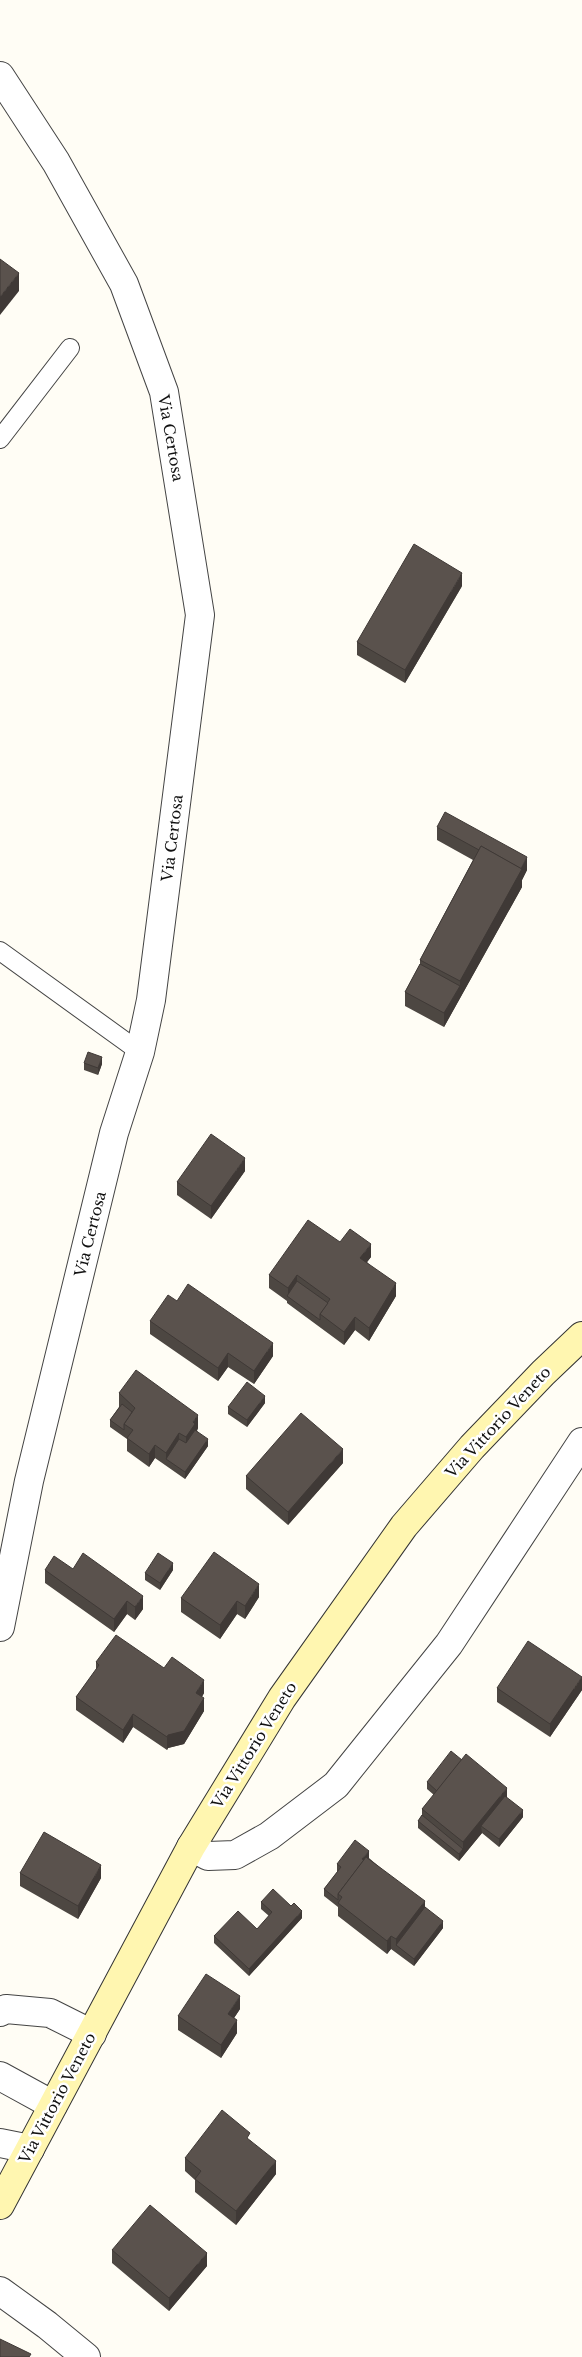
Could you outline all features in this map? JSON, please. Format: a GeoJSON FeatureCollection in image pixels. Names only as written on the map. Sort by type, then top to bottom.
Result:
{"type":"FeatureCollection","features":[{"type":"Feature","properties":{"kind":"main road","name":"Via Vittorio Veneto"},"geometry":{"type":"LineString","coordinates":[[0,2205],[191,1847],[282,1698],[404,1526],[472,1447],[543,1373],[582,1336]]}},
{"type":"Feature","properties":{"kind":"street","name":"Via Certosa"},"geometry":{"type":"LineString","coordinates":[[0,76],[56,162],[124,284],[161,383],[200,615],[151,1000],[140,1052],[114,1133],[29,1481],[0,1627]]}},
{"type":"Feature","properties":{"kind":"street"},"geometry":{"type":"LineString","coordinates":[[191,1847],[208,1856],[235,1855],[269,1836],[336,1784],[449,1644],[582,1442]]}},
{"type":"Feature","properties":{"kind":"street"},"geometry":{"type":"LineString","coordinates":[[0,2012],[6,2009],[50,2012],[92,2034]]}},
{"type":"Feature","properties":{"kind":"street"},"geometry":{"type":"LineString","coordinates":[[0,2076],[53,2105]]}},
{"type":"Feature","properties":{"kind":"street"},"geometry":{"type":"LineString","coordinates":[[0,2143],[30,2149]]}},
{"type":"Feature","properties":{"kind":"street"},"geometry":{"type":"LineString","coordinates":[[0,2291],[47,2325],[86,2357]]}},
{"type":"Feature","properties":{"kind":"lane"},"geometry":{"type":"LineString","coordinates":[[0,439],[70,348]]}},
{"type":"Feature","properties":{"kind":"lane"},"geometry":{"type":"LineString","coordinates":[[0,951],[140,1052]]}},
{"type":"Feature","properties":{"kind":"building"},"geometry":{"type":"Polygon","coordinates":[[[0,259],[19,273],[0,297],[0,259]]]}},
{"type":"Feature","properties":{"kind":"building"},"geometry":{"type":"Polygon","coordinates":[[[414,544],[462,573],[405,670],[357,642],[414,544]]]}},
{"type":"Feature","properties":{"kind":"building"},"geometry":{"type":"Polygon","coordinates":[[[445,812],[527,857],[521,869],[481,846],[479,850],[437,827],[445,812]]]}},
{"type":"Feature","properties":{"kind":"building"},"geometry":{"type":"Polygon","coordinates":[[[481,846],[522,869],[460,981],[420,960],[481,846]]]}},
{"type":"Feature","properties":{"kind":"building"},"geometry":{"type":"Polygon","coordinates":[[[420,964],[460,986],[444,1013],[405,992],[420,964]]]}},
{"type":"Feature","properties":{"kind":"building"},"geometry":{"type":"Polygon","coordinates":[[[88,1052],[102,1057],[98,1068],[84,1063],[88,1052]]]}},
{"type":"Feature","properties":{"kind":"building"},"geometry":{"type":"Polygon","coordinates":[[[211,1134],[245,1158],[211,1206],[177,1182],[211,1134]]]}},
{"type":"Feature","properties":{"kind":"building"},"geometry":{"type":"Polygon","coordinates":[[[308,1220],[340,1242],[350,1229],[371,1244],[360,1258],[396,1283],[369,1328],[355,1317],[344,1332],[320,1314],[330,1299],[297,1275],[288,1288],[269,1275],[308,1220]]]}},
{"type":"Feature","properties":{"kind":"building"},"geometry":{"type":"Polygon","coordinates":[[[297,1281],[328,1303],[320,1314],[320,1320],[287,1296],[297,1281]]]}},
{"type":"Feature","properties":{"kind":"building"},"geometry":{"type":"Polygon","coordinates":[[[188,1284],[273,1343],[254,1371],[228,1353],[218,1368],[150,1321],[168,1295],[177,1301],[188,1284]]]}},
{"type":"Feature","properties":{"kind":"building"},"geometry":{"type":"Polygon","coordinates":[[[136,1370],[198,1415],[193,1422],[195,1424],[186,1437],[179,1433],[166,1453],[155,1445],[149,1454],[127,1438],[133,1430],[124,1424],[135,1408],[119,1393],[136,1370]]]}},
{"type":"Feature","properties":{"kind":"building"},"geometry":{"type":"Polygon","coordinates":[[[247,1382],[265,1396],[247,1420],[228,1407],[247,1382]]]}},
{"type":"Feature","properties":{"kind":"building"},"geometry":{"type":"Polygon","coordinates":[[[122,1404],[132,1412],[124,1424],[124,1430],[110,1420],[122,1404]]]}},
{"type":"Feature","properties":{"kind":"building"},"geometry":{"type":"Polygon","coordinates":[[[301,1413],[343,1449],[288,1512],[246,1476],[301,1413]]]}},
{"type":"Feature","properties":{"kind":"building"},"geometry":{"type":"Polygon","coordinates":[[[195,1430],[208,1439],[185,1472],[166,1459],[179,1439],[186,1443],[195,1430]]]}},
{"type":"Feature","properties":{"kind":"building"},"geometry":{"type":"Polygon","coordinates":[[[214,1552],[259,1584],[245,1606],[237,1601],[220,1625],[181,1598],[214,1552]]]}},
{"type":"Feature","properties":{"kind":"building"},"geometry":{"type":"Polygon","coordinates":[[[83,1553],[143,1596],[135,1607],[127,1601],[114,1619],[45,1570],[54,1556],[73,1569],[83,1553]]]}},
{"type":"Feature","properties":{"kind":"building"},"geometry":{"type":"Polygon","coordinates":[[[158,1553],[173,1563],[160,1583],[145,1573],[158,1553]]]}},
{"type":"Feature","properties":{"kind":"building"},"geometry":{"type":"Polygon","coordinates":[[[116,1635],[164,1668],[172,1657],[204,1680],[196,1693],[204,1698],[184,1731],[168,1735],[167,1737],[133,1714],[123,1730],[76,1697],[99,1665],[96,1662],[116,1635]]]}},
{"type":"Feature","properties":{"kind":"building"},"geometry":{"type":"Polygon","coordinates":[[[528,1641],[582,1677],[550,1724],[497,1688],[528,1641]]]}},
{"type":"Feature","properties":{"kind":"building"},"geometry":{"type":"Polygon","coordinates":[[[451,1751],[462,1760],[437,1791],[427,1782],[451,1751]]]}},
{"type":"Feature","properties":{"kind":"building"},"geometry":{"type":"Polygon","coordinates":[[[466,1754],[507,1788],[463,1842],[422,1809],[466,1754]]]}},
{"type":"Feature","properties":{"kind":"building"},"geometry":{"type":"Polygon","coordinates":[[[505,1796],[523,1810],[499,1839],[481,1826],[505,1796]]]}},
{"type":"Feature","properties":{"kind":"building"},"geometry":{"type":"Polygon","coordinates":[[[422,1815],[463,1849],[459,1854],[418,1821],[422,1815]]]}},
{"type":"Feature","properties":{"kind":"building"},"geometry":{"type":"Polygon","coordinates":[[[44,1832],[101,1865],[78,1906],[20,1873],[44,1832]]]}},
{"type":"Feature","properties":{"kind":"building"},"geometry":{"type":"Polygon","coordinates":[[[355,1840],[369,1851],[338,1894],[338,1900],[324,1889],[341,1867],[337,1864],[355,1840]]]}},
{"type":"Feature","properties":{"kind":"building"},"geometry":{"type":"Polygon","coordinates":[[[366,1857],[425,1901],[396,1939],[391,1936],[387,1941],[338,1903],[342,1897],[338,1894],[366,1857]]]}},
{"type":"Feature","properties":{"kind":"building"},"geometry":{"type":"Polygon","coordinates":[[[273,1889],[291,1906],[294,1903],[302,1911],[249,1969],[214,1936],[238,1911],[257,1929],[272,1912],[261,1902],[273,1889]]]}},
{"type":"Feature","properties":{"kind":"building"},"geometry":{"type":"Polygon","coordinates":[[[425,1907],[443,1921],[414,1959],[396,1945],[425,1907]]]}},
{"type":"Feature","properties":{"kind":"building"},"geometry":{"type":"Polygon","coordinates":[[[206,1974],[240,1996],[228,2014],[237,2020],[221,2045],[178,2016],[206,1974]]]}},
{"type":"Feature","properties":{"kind":"building"},"geometry":{"type":"Polygon","coordinates":[[[222,2110],[250,2133],[247,2138],[276,2161],[236,2211],[195,2179],[201,2171],[185,2158],[222,2110]]]}},
{"type":"Feature","properties":{"kind":"building"},"geometry":{"type":"Polygon","coordinates":[[[150,2205],[207,2253],[169,2298],[112,2250],[150,2205]]]}},
{"type":"Feature","properties":{"kind":"building"},"geometry":{"type":"Polygon","coordinates":[[[0,2339],[31,2354],[29,2357],[0,2357],[0,2339]]]}}]}
